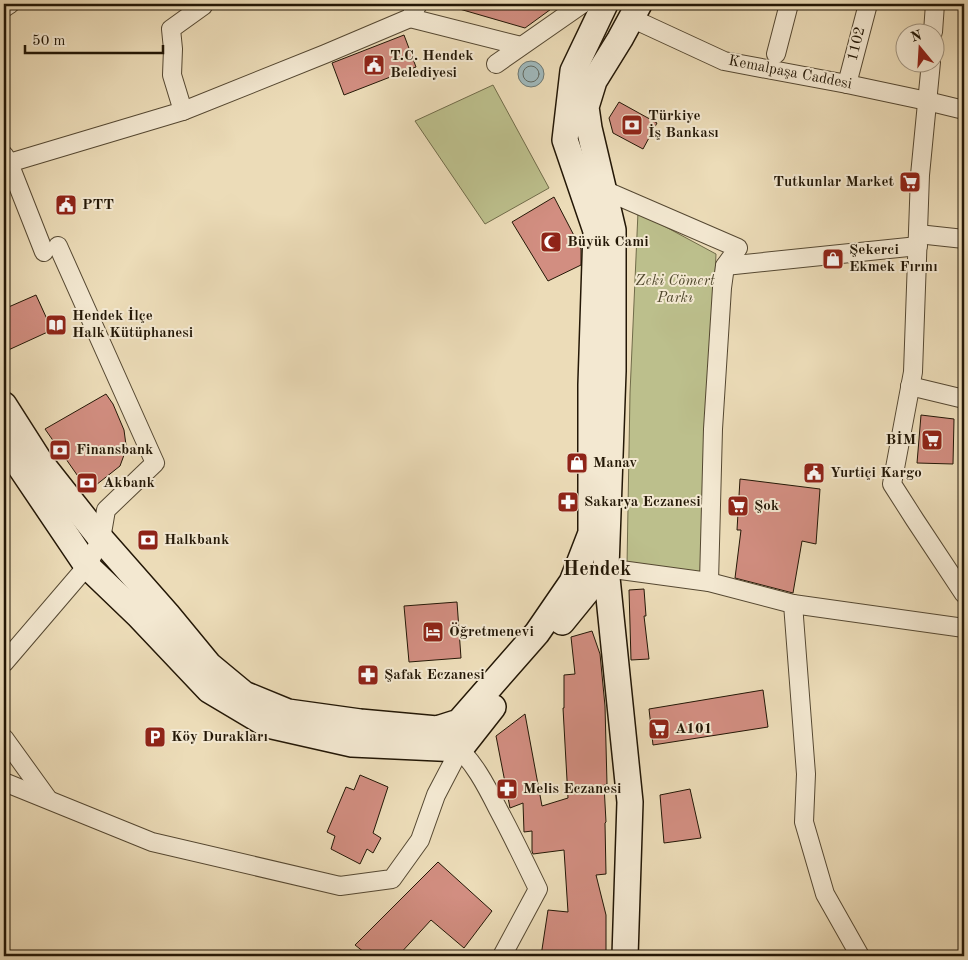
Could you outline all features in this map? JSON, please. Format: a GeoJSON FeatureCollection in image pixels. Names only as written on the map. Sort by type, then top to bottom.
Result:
{"type":"FeatureCollection","features":[{"type":"Feature","properties":{"kind":"main road"},"geometry":{"type":"LineString","coordinates":[[4,404],[41,463],[101,539],[209,665],[244,694],[288,712],[360,722],[437,729],[459,722],[536,633],[572,582],[591,533],[590,385],[596,231],[565,140],[573,71],[604,4]]}},
{"type":"Feature","properties":{"kind":"main road"},"geometry":{"type":"LineString","coordinates":[[625,956],[630,802],[606,568],[613,371],[613,230],[589,128],[586,107],[594,81],[635,11]]}},
{"type":"Feature","properties":{"kind":"main road"},"geometry":{"type":"LineString","coordinates":[[4,443],[87,566],[138,615],[209,690],[268,725],[352,744],[460,749],[606,568]]}},
{"type":"Feature","properties":{"kind":"main road"},"geometry":{"type":"LineString","coordinates":[[591,533],[606,568]]}},
{"type":"Feature","properties":{"kind":"street"},"geometry":{"type":"LineString","coordinates":[[4,8],[10,4]]}},
{"type":"Feature","properties":{"kind":"street"},"geometry":{"type":"LineString","coordinates":[[183,111],[172,76],[174,49],[171,29],[204,4]]}},
{"type":"Feature","properties":{"kind":"street"},"geometry":{"type":"LineString","coordinates":[[496,64],[582,4]]}},
{"type":"Feature","properties":{"kind":"street"},"geometry":{"type":"LineString","coordinates":[[776,54],[789,4]]}},
{"type":"Feature","properties":{"kind":"street","name":"1102"},"geometry":{"type":"LineString","coordinates":[[847,84],[868,4]]}},
{"type":"Feature","properties":{"kind":"street"},"geometry":{"type":"LineString","coordinates":[[934,22],[935,4]]}},
{"type":"Feature","properties":{"kind":"street"},"geometry":{"type":"LineString","coordinates":[[4,663],[87,566],[101,539],[106,510],[154,463],[7,159],[183,111],[325,54],[414,11],[521,46]]}},
{"type":"Feature","properties":{"kind":"street","name":"Kemalpaşa Caddesi"},"geometry":{"type":"LineString","coordinates":[[635,11],[724,61],[847,84],[964,110]]}},
{"type":"Feature","properties":{"kind":"street"},"geometry":{"type":"LineString","coordinates":[[929,72],[920,175],[913,372],[892,484],[964,594]]}},
{"type":"Feature","properties":{"kind":"street"},"geometry":{"type":"LineString","coordinates":[[602,184],[738,248],[725,266],[722,288],[714,429],[709,582]]}},
{"type":"Feature","properties":{"kind":"street"},"geometry":{"type":"LineString","coordinates":[[725,266],[918,240],[964,239]]}},
{"type":"Feature","properties":{"kind":"street"},"geometry":{"type":"LineString","coordinates":[[910,386],[964,399]]}},
{"type":"Feature","properties":{"kind":"street"},"geometry":{"type":"LineString","coordinates":[[606,568],[709,582],[793,604],[964,628]]}},
{"type":"Feature","properties":{"kind":"street"},"geometry":{"type":"LineString","coordinates":[[793,604],[806,774],[804,822],[825,894],[860,956]]}},
{"type":"Feature","properties":{"kind":"street"},"geometry":{"type":"LineString","coordinates":[[437,729],[460,749],[481,776],[538,889],[502,956]]}},
{"type":"Feature","properties":{"kind":"street"},"geometry":{"type":"LineString","coordinates":[[4,738],[48,799]]}},
{"type":"Feature","properties":{"kind":"street"},"geometry":{"type":"LineString","coordinates":[[4,782],[152,842],[340,886],[392,878],[420,840],[436,795],[460,749]]}},
{"type":"Feature","properties":{"kind":"green space"},"geometry":{"type":"Polygon","coordinates":[[[493,85],[549,188],[485,224],[415,121],[493,85]]]}},
{"type":"Feature","properties":{"kind":"green space","name":"Zeki Cömert Parkı"},"geometry":{"type":"Polygon","coordinates":[[[638,212],[716,254],[700,579],[627,566],[630,393],[638,212]]]}},
{"type":"Feature","properties":{"kind":"water"},"geometry":{"type":"Polygon","coordinates":[[[531,61],[540,65],[544,74],[540,83],[531,87],[522,83],[518,74],[522,65],[531,61]]]}},
{"type":"Feature","properties":{"kind":"building"},"geometry":{"type":"Polygon","coordinates":[[[457,4],[558,4],[525,28],[456,8],[457,4]]]}},
{"type":"Feature","properties":{"kind":"building","name":"T.C. Hendek Belediyesi"},"geometry":{"type":"Polygon","coordinates":[[[404,35],[416,67],[344,95],[332,63],[404,35]]]}},
{"type":"Feature","properties":{"kind":"building"},"geometry":{"type":"Polygon","coordinates":[[[619,102],[657,123],[643,149],[613,133],[609,118],[619,102]]]}},
{"type":"Feature","properties":{"kind":"building","name":"Büyük Cami"},"geometry":{"type":"Polygon","coordinates":[[[554,197],[581,249],[581,265],[548,281],[512,222],[554,197]]]}},
{"type":"Feature","properties":{"kind":"building"},"geometry":{"type":"Polygon","coordinates":[[[36,295],[52,330],[4,352],[4,309],[36,295]]]}},
{"type":"Feature","properties":{"kind":"building"},"geometry":{"type":"Polygon","coordinates":[[[106,394],[113,404],[124,430],[126,445],[120,466],[96,485],[82,482],[45,429],[106,394]]]}},
{"type":"Feature","properties":{"kind":"building"},"geometry":{"type":"Polygon","coordinates":[[[921,415],[954,419],[953,464],[917,463],[921,415]]]}},
{"type":"Feature","properties":{"kind":"building"},"geometry":{"type":"Polygon","coordinates":[[[740,479],[820,489],[816,544],[802,541],[793,593],[735,578],[741,530],[737,530],[740,479]]]}},
{"type":"Feature","properties":{"kind":"building"},"geometry":{"type":"Polygon","coordinates":[[[644,589],[646,616],[644,616],[649,659],[631,660],[629,590],[644,589]]]}},
{"type":"Feature","properties":{"kind":"building","name":"Öğretmenevi"},"geometry":{"type":"Polygon","coordinates":[[[457,602],[461,658],[409,662],[404,606],[457,602]]]}},
{"type":"Feature","properties":{"kind":"building"},"geometry":{"type":"Polygon","coordinates":[[[592,631],[600,654],[605,706],[607,784],[604,785],[606,874],[596,875],[606,915],[606,953],[541,956],[548,910],[568,912],[564,850],[533,854],[532,831],[524,832],[523,803],[510,808],[496,736],[525,714],[542,806],[568,798],[563,708],[564,675],[575,674],[571,637],[592,631]]]}},
{"type":"Feature","properties":{"kind":"building"},"geometry":{"type":"Polygon","coordinates":[[[763,690],[768,727],[653,745],[649,709],[763,690]]]}},
{"type":"Feature","properties":{"kind":"building"},"geometry":{"type":"Polygon","coordinates":[[[360,775],[388,787],[373,833],[381,838],[373,853],[367,849],[360,864],[331,849],[335,836],[327,832],[346,787],[354,790],[360,775]]]}},
{"type":"Feature","properties":{"kind":"building"},"geometry":{"type":"Polygon","coordinates":[[[690,789],[701,838],[664,843],[660,795],[690,789]]]}},
{"type":"Feature","properties":{"kind":"building"},"geometry":{"type":"Polygon","coordinates":[[[438,862],[492,911],[464,948],[431,920],[398,956],[369,956],[355,945],[438,862]]]}},
{"type":"Feature","properties":{"kind":"place","name":"T.C. Hendek Belediyesi"},"geometry":{"type":"Point","coordinates":[374,65]}},
{"type":"Feature","properties":{"kind":"place","name":"Türkiye İş Bankası"},"geometry":{"type":"Point","coordinates":[632,125]}},
{"type":"Feature","properties":{"kind":"place","name":"Tutkunlar Market"},"geometry":{"type":"Point","coordinates":[910,182]}},
{"type":"Feature","properties":{"kind":"place","name":"PTT"},"geometry":{"type":"Point","coordinates":[66,205]}},
{"type":"Feature","properties":{"kind":"place","name":"Büyük Cami"},"geometry":{"type":"Point","coordinates":[551,242]}},
{"type":"Feature","properties":{"kind":"place","name":"Şekerci Ekmek Fırını"},"geometry":{"type":"Point","coordinates":[833,259]}},
{"type":"Feature","properties":{"kind":"place","name":"Hendek İlçe Halk Kütüphanesi"},"geometry":{"type":"Point","coordinates":[56,325]}},
{"type":"Feature","properties":{"kind":"place","name":"BİM"},"geometry":{"type":"Point","coordinates":[932,440]}},
{"type":"Feature","properties":{"kind":"place","name":"Finansbank"},"geometry":{"type":"Point","coordinates":[60,450]}},
{"type":"Feature","properties":{"kind":"place","name":"Manav"},"geometry":{"type":"Point","coordinates":[577,463]}},
{"type":"Feature","properties":{"kind":"place","name":"Yurtiçi Kargo"},"geometry":{"type":"Point","coordinates":[814,473]}},
{"type":"Feature","properties":{"kind":"place","name":"Akbank"},"geometry":{"type":"Point","coordinates":[87,483]}},
{"type":"Feature","properties":{"kind":"place","name":"Sakarya Eczanesi"},"geometry":{"type":"Point","coordinates":[568,502]}},
{"type":"Feature","properties":{"kind":"place","name":"Şok"},"geometry":{"type":"Point","coordinates":[738,506]}},
{"type":"Feature","properties":{"kind":"place","name":"Halkbank"},"geometry":{"type":"Point","coordinates":[148,540]}},
{"type":"Feature","properties":{"kind":"place","name":"Öğretmenevi"},"geometry":{"type":"Point","coordinates":[433,632]}},
{"type":"Feature","properties":{"kind":"place","name":"Şafak Eczanesi"},"geometry":{"type":"Point","coordinates":[368,675]}},
{"type":"Feature","properties":{"kind":"place","name":"A101"},"geometry":{"type":"Point","coordinates":[659,729]}},
{"type":"Feature","properties":{"kind":"place","name":"Köy Durakları"},"geometry":{"type":"Point","coordinates":[155,737]}},
{"type":"Feature","properties":{"kind":"place","name":"Melis Eczanesi"},"geometry":{"type":"Point","coordinates":[507,789]}},
{"type":"Feature","properties":{"kind":"district","name":"Hendek"},"geometry":{"type":"Point","coordinates":[597,570]}}]}
